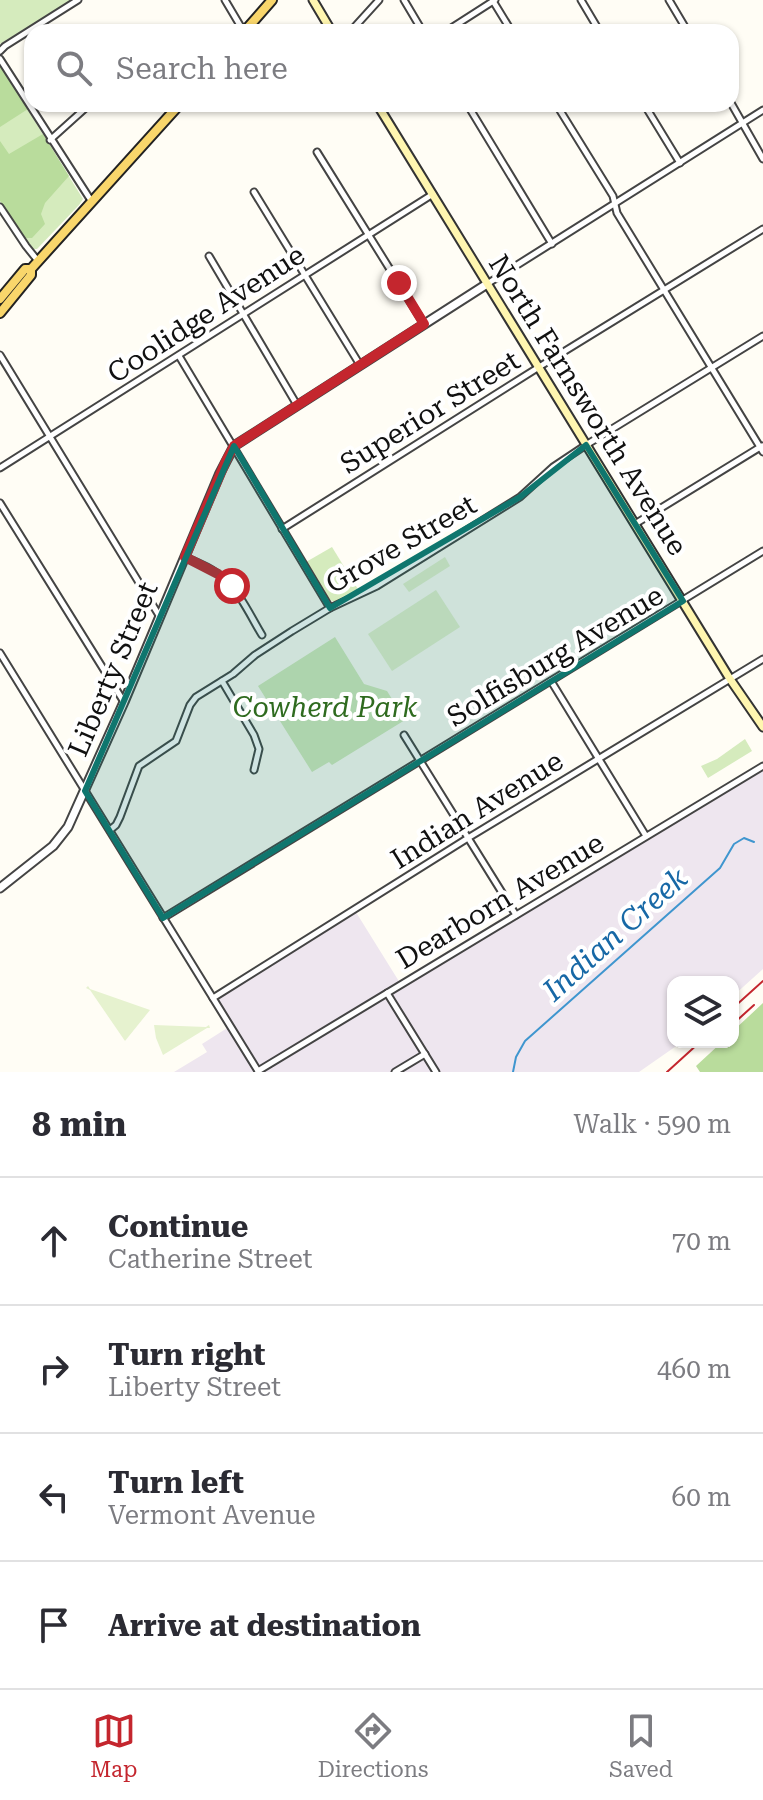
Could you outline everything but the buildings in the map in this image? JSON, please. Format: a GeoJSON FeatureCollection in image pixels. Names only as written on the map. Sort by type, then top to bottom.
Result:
{"type":"FeatureCollection","features":[{"type":"Feature","properties":{"kind":"main road"},"geometry":{"type":"LineString","coordinates":[[251,24],[272,0]]}},
{"type":"Feature","properties":{"kind":"main road"},"geometry":{"type":"LineString","coordinates":[[313,0],[327,24]]}},
{"type":"Feature","properties":{"kind":"main road"},"geometry":{"type":"LineString","coordinates":[[0,313],[31,275],[31,269],[173,112]]}},
{"type":"Feature","properties":{"kind":"main road","name":"North Farnsworth Avenue"},"geometry":{"type":"LineString","coordinates":[[382,112],[730,679],[763,727]]}},
{"type":"Feature","properties":{"kind":"main road"},"geometry":{"type":"LineString","coordinates":[[0,299],[25,269],[31,269]]}},
{"type":"Feature","properties":{"kind":"street"},"geometry":{"type":"LineString","coordinates":[[40,24],[78,0]]}},
{"type":"Feature","properties":{"kind":"street"},"geometry":{"type":"LineString","coordinates":[[225,0],[239,24]]}},
{"type":"Feature","properties":{"kind":"street"},"geometry":{"type":"LineString","coordinates":[[357,24],[379,0]]}},
{"type":"Feature","properties":{"kind":"street"},"geometry":{"type":"LineString","coordinates":[[404,0],[418,24]]}},
{"type":"Feature","properties":{"kind":"street"},"geometry":{"type":"LineString","coordinates":[[457,24],[494,0],[508,24]]}},
{"type":"Feature","properties":{"kind":"street"},"geometry":{"type":"LineString","coordinates":[[581,0],[595,24]]}},
{"type":"Feature","properties":{"kind":"street"},"geometry":{"type":"LineString","coordinates":[[669,0],[683,24]]}},
{"type":"Feature","properties":{"kind":"street"},"geometry":{"type":"LineString","coordinates":[[0,51],[24,34]]}},
{"type":"Feature","properties":{"kind":"street"},"geometry":{"type":"LineString","coordinates":[[0,59],[24,98]]}},
{"type":"Feature","properties":{"kind":"street"},"geometry":{"type":"LineString","coordinates":[[234,446],[763,110]]}},
{"type":"Feature","properties":{"kind":"street"},"geometry":{"type":"LineString","coordinates":[[33,112],[92,202]]}},
{"type":"Feature","properties":{"kind":"street"},"geometry":{"type":"LineString","coordinates":[[50,140],[81,112]]}},
{"type":"Feature","properties":{"kind":"street"},"geometry":{"type":"LineString","coordinates":[[472,112],[552,244]]}},
{"type":"Feature","properties":{"kind":"street"},"geometry":{"type":"LineString","coordinates":[[561,112],[613,196],[617,213],[762,448],[635,524]]}},
{"type":"Feature","properties":{"kind":"street"},"geometry":{"type":"LineString","coordinates":[[649,112],[680,163]]}},
{"type":"Feature","properties":{"kind":"street"},"geometry":{"type":"LineString","coordinates":[[736,112],[763,159]]}},
{"type":"Feature","properties":{"kind":"street"},"geometry":{"type":"LineString","coordinates":[[317,152],[424,324]]}},
{"type":"Feature","properties":{"kind":"street"},"geometry":{"type":"LineString","coordinates":[[254,192],[360,365]]}},
{"type":"Feature","properties":{"kind":"street","name":"Coolidge Avenue"},"geometry":{"type":"LineString","coordinates":[[0,468],[433,194]]}},
{"type":"Feature","properties":{"kind":"street"},"geometry":{"type":"LineString","coordinates":[[0,207],[38,261]]}},
{"type":"Feature","properties":{"kind":"street","name":"Superior Street"},"geometry":{"type":"LineString","coordinates":[[282,529],[763,229]]}},
{"type":"Feature","properties":{"kind":"street"},"geometry":{"type":"LineString","coordinates":[[209,256],[297,405]]}},
{"type":"Feature","properties":{"kind":"street","name":"Grove Street"},"geometry":{"type":"LineString","coordinates":[[110,830],[120,817],[139,766],[176,741],[196,697],[330,608],[377,586],[520,497],[553,467],[586,445],[763,336]]}},
{"type":"Feature","properties":{"kind":"street"},"geometry":{"type":"LineString","coordinates":[[0,355],[160,617]]}},
{"type":"Feature","properties":{"kind":"street"},"geometry":{"type":"LineString","coordinates":[[179,356],[330,608]]}},
{"type":"Feature","properties":{"kind":"street","name":"Liberty Street"},"geometry":{"type":"LineString","coordinates":[[0,888],[59,840],[68,827],[234,446]]}},
{"type":"Feature","properties":{"kind":"street"},"geometry":{"type":"LineString","coordinates":[[0,503],[124,702]]}},
{"type":"Feature","properties":{"kind":"street","name":"Solfisburg Avenue"},"geometry":{"type":"LineString","coordinates":[[163,918],[763,551]]}},
{"type":"Feature","properties":{"kind":"street"},"geometry":{"type":"LineString","coordinates":[[185,557],[225,579],[262,635]]}},
{"type":"Feature","properties":{"kind":"street"},"geometry":{"type":"LineString","coordinates":[[0,653],[258,1072]]}},
{"type":"Feature","properties":{"kind":"street","name":"Indian Avenue"},"geometry":{"type":"LineString","coordinates":[[213,998],[468,838],[763,659]]}},
{"type":"Feature","properties":{"kind":"street"},"geometry":{"type":"LineString","coordinates":[[222,681],[254,735],[259,749],[254,770]]}},
{"type":"Feature","properties":{"kind":"street"},"geometry":{"type":"LineString","coordinates":[[551,681],[646,836]]}},
{"type":"Feature","properties":{"kind":"street"},"geometry":{"type":"LineString","coordinates":[[404,735],[516,915]]}},
{"type":"Feature","properties":{"kind":"street","name":"Dearborn Avenue"},"geometry":{"type":"LineString","coordinates":[[258,1072],[763,766]]}},
{"type":"Feature","properties":{"kind":"street"},"geometry":{"type":"LineString","coordinates":[[387,993],[436,1072]]}},
{"type":"Feature","properties":{"kind":"street"},"geometry":{"type":"LineString","coordinates":[[395,1072],[425,1054]]}},
{"type":"Feature","properties":{"kind":"highlighted area"},"geometry":{"type":"Polygon","coordinates":[[[586,445],[683,601],[163,918],[85,791],[234,446],[330,608],[520,497],[586,445]]]}},
{"type":"Feature","properties":{"kind":"shaded area"},"geometry":{"type":"Polygon","coordinates":[[[763,768],[763,969],[739,991],[739,976],[667,976],[667,1048],[673,1048],[639,1072],[174,1072],[207,1052],[202,1044],[232,1025],[215,995],[354,909],[400,983],[661,824],[689,814],[763,768]]]}},
{"type":"Feature","properties":{"kind":"green space"},"geometry":{"type":"Polygon","coordinates":[[[0,0],[72,0],[33,24],[24,24],[24,29],[0,44],[0,0]]]}},
{"type":"Feature","properties":{"kind":"green space"},"geometry":{"type":"Polygon","coordinates":[[[0,65],[24,104],[24,112],[29,112],[83,199],[37,249],[29,245],[0,201],[0,65]]]}},
{"type":"Feature","properties":{"kind":"green space"},"geometry":{"type":"Polygon","coordinates":[[[0,65],[24,103],[24,112],[0,127],[0,65]]]}},
{"type":"Feature","properties":{"kind":"green space"},"geometry":{"type":"Polygon","coordinates":[[[43,134],[69,176],[45,203],[41,214],[45,224],[32,238],[25,238],[0,201],[0,141],[9,154],[43,134]]]}},
{"type":"Feature","properties":{"kind":"green space"},"geometry":{"type":"Polygon","coordinates":[[[332,547],[359,591],[336,602],[328,598],[306,562],[332,547]]]}},
{"type":"Feature","properties":{"kind":"green space"},"geometry":{"type":"Polygon","coordinates":[[[445,557],[450,566],[409,592],[403,584],[445,557]]]}},
{"type":"Feature","properties":{"kind":"green space"},"geometry":{"type":"Polygon","coordinates":[[[436,590],[460,627],[392,671],[368,634],[436,590]]]}},
{"type":"Feature","properties":{"kind":"green space","name":"Cowherd Park"},"geometry":{"type":"Polygon","coordinates":[[[335,637],[364,684],[387,691],[405,720],[332,765],[329,762],[312,772],[258,686],[335,637]]]}},
{"type":"Feature","properties":{"kind":"green space"},"geometry":{"type":"Polygon","coordinates":[[[745,739],[752,751],[708,778],[701,766],[717,759],[745,739]]]}},
{"type":"Feature","properties":{"kind":"green space"},"geometry":{"type":"Polygon","coordinates":[[[88,986],[150,1010],[125,1041],[86,988],[88,986]]]}},
{"type":"Feature","properties":{"kind":"green space"},"geometry":{"type":"Polygon","coordinates":[[[763,1003],[763,1072],[700,1072],[696,1066],[716,1048],[739,1048],[739,1025],[763,1003]]]}},
{"type":"Feature","properties":{"kind":"green space"},"geometry":{"type":"Polygon","coordinates":[[[154,1025],[209,1025],[210,1028],[163,1055],[154,1025]]]}},
{"type":"Feature","properties":{"kind":"waterway","name":"Indian Creek"},"geometry":{"type":"LineString","coordinates":[[513,1072],[516,1057],[525,1041],[720,868],[734,844],[744,838],[754,842]]}},
{"type":"Feature","properties":{"kind":"railway"},"geometry":{"type":"LineString","coordinates":[[739,1003],[763,981]]}},
{"type":"Feature","properties":{"kind":"railway"},"geometry":{"type":"LineString","coordinates":[[739,1019],[754,1005]]}},
{"type":"Feature","properties":{"kind":"railway"},"geometry":{"type":"LineString","coordinates":[[667,1072],[693,1048]]}},
{"type":"Feature","properties":{"kind":"route"},"geometry":{"type":"LineString","coordinates":[[232,586],[206,566],[185,557],[234,446],[424,324],[399,283]]}}]}
